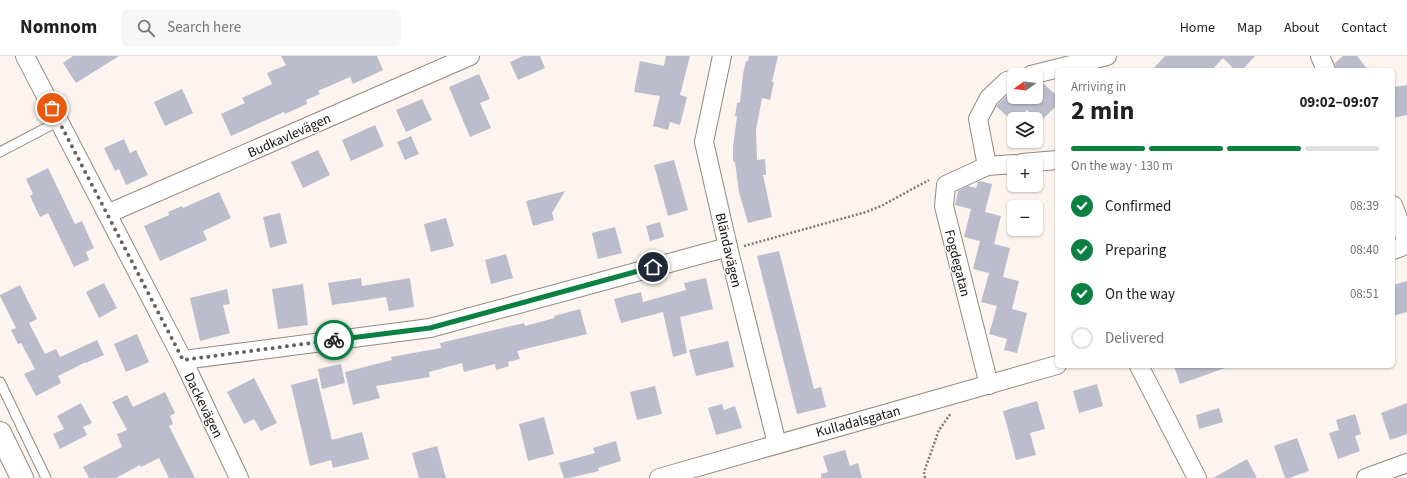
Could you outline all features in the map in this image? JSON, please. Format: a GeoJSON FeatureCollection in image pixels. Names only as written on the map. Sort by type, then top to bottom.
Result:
{"type":"FeatureCollection","features":[{"type":"Feature","properties":{"kind":"main road"},"geometry":{"type":"LineString","coordinates":[[0,433],[22,478]]}},
{"type":"Feature","properties":{"kind":"street","name":"Dackevägen"},"geometry":{"type":"LineString","coordinates":[[25,56],[183,360],[239,478]]}},
{"type":"Feature","properties":{"kind":"street","name":"Budkavlevägen"},"geometry":{"type":"LineString","coordinates":[[107,214],[470,56]]}},
{"type":"Feature","properties":{"kind":"street","name":"Bländavägen"},"geometry":{"type":"LineString","coordinates":[[722,56],[704,142],[728,249],[777,444]]}},
{"type":"Feature","properties":{"kind":"street"},"geometry":{"type":"LineString","coordinates":[[1059,68],[1107,56]]}},
{"type":"Feature","properties":{"kind":"street"},"geometry":{"type":"LineString","coordinates":[[1320,56],[1325,68]]}},
{"type":"Feature","properties":{"kind":"street"},"geometry":{"type":"LineString","coordinates":[[1043,72],[1055,69]]}},
{"type":"Feature","properties":{"kind":"street"},"geometry":{"type":"LineString","coordinates":[[987,166],[978,119],[989,98],[1007,81]]}},
{"type":"Feature","properties":{"kind":"street"},"geometry":{"type":"LineString","coordinates":[[1043,161],[1055,160]]}},
{"type":"Feature","properties":{"kind":"street"},"geometry":{"type":"LineString","coordinates":[[952,182],[987,166],[1007,165]]}},
{"type":"Feature","properties":{"kind":"street","name":"Fogdegatan"},"geometry":{"type":"LineString","coordinates":[[952,182],[946,185],[944,206],[990,385]]}},
{"type":"Feature","properties":{"kind":"street"},"geometry":{"type":"LineString","coordinates":[[1395,211],[1407,244],[1395,249]]}},
{"type":"Feature","properties":{"kind":"street"},"geometry":{"type":"LineString","coordinates":[[183,360],[430,328],[728,249]]}},
{"type":"Feature","properties":{"kind":"street","name":"Kulladalsgatan"},"geometry":{"type":"LineString","coordinates":[[659,478],[1055,366]]}},
{"type":"Feature","properties":{"kind":"street"},"geometry":{"type":"LineString","coordinates":[[1140,368],[1197,478]]}},
{"type":"Feature","properties":{"kind":"street"},"geometry":{"type":"LineString","coordinates":[[1366,478],[1407,463]]}},
{"type":"Feature","properties":{"kind":"lane"},"geometry":{"type":"LineString","coordinates":[[0,152],[59,121]]}},
{"type":"Feature","properties":{"kind":"lane"},"geometry":{"type":"LineString","coordinates":[[0,382],[46,478]]}},
{"type":"Feature","properties":{"kind":"path"},"geometry":{"type":"LineString","coordinates":[[728,249],[866,212],[881,206],[941,174],[946,174],[952,182]]}},
{"type":"Feature","properties":{"kind":"path"},"geometry":{"type":"LineString","coordinates":[[925,478],[924,472],[939,430],[966,392]]}},
{"type":"Feature","properties":{"kind":"building"},"geometry":{"type":"Polygon","coordinates":[[[73,56],[119,56],[76,83],[63,63],[73,56]]]}},
{"type":"Feature","properties":{"kind":"building"},"geometry":{"type":"Polygon","coordinates":[[[281,56],[377,56],[383,70],[353,84],[350,77],[318,91],[320,94],[306,100],[307,104],[285,114],[284,112],[231,136],[221,114],[245,103],[242,98],[272,84],[267,73],[286,65],[281,56]]]}},
{"type":"Feature","properties":{"kind":"building"},"geometry":{"type":"Polygon","coordinates":[[[523,56],[540,56],[545,68],[518,80],[510,62],[523,56]]]}},
{"type":"Feature","properties":{"kind":"building"},"geometry":{"type":"Polygon","coordinates":[[[666,56],[690,56],[680,95],[687,97],[680,125],[670,122],[668,130],[653,126],[660,96],[634,92],[640,61],[664,66],[666,56]]]}},
{"type":"Feature","properties":{"kind":"building"},"geometry":{"type":"Polygon","coordinates":[[[749,56],[778,56],[772,82],[774,82],[770,100],[762,98],[756,130],[757,160],[765,159],[766,175],[763,175],[772,217],[748,223],[739,192],[735,162],[733,161],[733,147],[737,117],[735,116],[737,103],[740,102],[743,74],[746,61],[748,61],[749,56]]]}},
{"type":"Feature","properties":{"kind":"building"},"geometry":{"type":"Polygon","coordinates":[[[1165,56],[1255,56],[1244,68],[1233,68],[1223,58],[1214,68],[1154,68],[1165,56]]]}},
{"type":"Feature","properties":{"kind":"building"},"geometry":{"type":"Polygon","coordinates":[[[1343,56],[1357,56],[1366,68],[1336,68],[1335,63],[1343,56]]]}},
{"type":"Feature","properties":{"kind":"building"},"geometry":{"type":"Polygon","coordinates":[[[479,74],[490,99],[480,103],[491,128],[470,137],[449,87],[479,74]]]}},
{"type":"Feature","properties":{"kind":"building"},"geometry":{"type":"Polygon","coordinates":[[[1043,83],[1055,94],[1055,107],[1043,119],[1043,112],[1029,112],[1027,110],[1025,112],[1007,112],[1007,116],[996,106],[1007,96],[1007,104],[1043,104],[1043,83]]]}},
{"type":"Feature","properties":{"kind":"building"},"geometry":{"type":"Polygon","coordinates":[[[1407,85],[1407,115],[1395,118],[1395,87],[1407,85]]]}},
{"type":"Feature","properties":{"kind":"building"},"geometry":{"type":"Polygon","coordinates":[[[182,89],[193,113],[165,126],[154,102],[182,89]]]}},
{"type":"Feature","properties":{"kind":"building"},"geometry":{"type":"Polygon","coordinates":[[[422,99],[432,120],[406,132],[396,110],[422,99]]]}},
{"type":"Feature","properties":{"kind":"building"},"geometry":{"type":"Polygon","coordinates":[[[375,125],[384,146],[351,161],[342,140],[375,125]]]}},
{"type":"Feature","properties":{"kind":"building"},"geometry":{"type":"Polygon","coordinates":[[[411,136],[419,154],[405,160],[397,142],[411,136]]]}},
{"type":"Feature","properties":{"kind":"building"},"geometry":{"type":"Polygon","coordinates":[[[124,139],[130,153],[136,150],[148,175],[126,185],[119,169],[115,171],[104,148],[124,139]]]}},
{"type":"Feature","properties":{"kind":"building"},"geometry":{"type":"Polygon","coordinates":[[[318,150],[330,175],[303,188],[291,162],[318,150]]]}},
{"type":"Feature","properties":{"kind":"building"},"geometry":{"type":"Polygon","coordinates":[[[674,160],[688,210],[668,216],[654,165],[674,160]]]}},
{"type":"Feature","properties":{"kind":"building"},"geometry":{"type":"Polygon","coordinates":[[[48,168],[75,224],[82,221],[94,248],[86,252],[89,260],[74,267],[48,213],[40,217],[30,196],[33,194],[26,179],[48,168]]]}},
{"type":"Feature","properties":{"kind":"building"},"geometry":{"type":"Polygon","coordinates":[[[980,181],[992,184],[985,212],[1001,216],[994,244],[1010,248],[1003,277],[1019,281],[1012,309],[1027,313],[1017,353],[1004,350],[1007,339],[989,334],[997,306],[981,302],[989,273],[973,269],[980,241],[964,237],[971,209],[955,205],[958,191],[968,186],[976,188],[978,182],[980,181]]]}},
{"type":"Feature","properties":{"kind":"building"},"geometry":{"type":"Polygon","coordinates":[[[565,191],[552,213],[554,220],[533,226],[526,201],[565,191]]]}},
{"type":"Feature","properties":{"kind":"building"},"geometry":{"type":"Polygon","coordinates":[[[219,192],[231,218],[203,231],[207,240],[160,261],[144,226],[169,215],[168,212],[182,206],[183,208],[219,192]]]}},
{"type":"Feature","properties":{"kind":"building"},"geometry":{"type":"Polygon","coordinates":[[[280,213],[287,243],[270,248],[263,217],[280,213]]]}},
{"type":"Feature","properties":{"kind":"building"},"geometry":{"type":"Polygon","coordinates":[[[446,218],[454,246],[431,252],[424,224],[446,218]]]}},
{"type":"Feature","properties":{"kind":"building"},"geometry":{"type":"Polygon","coordinates":[[[660,222],[664,237],[650,241],[646,226],[660,222]]]}},
{"type":"Feature","properties":{"kind":"building"},"geometry":{"type":"Polygon","coordinates":[[[615,227],[622,253],[598,259],[592,233],[615,227]]]}},
{"type":"Feature","properties":{"kind":"building"},"geometry":{"type":"Polygon","coordinates":[[[779,251],[814,389],[821,387],[826,407],[797,414],[757,256],[779,251]]]}},
{"type":"Feature","properties":{"kind":"building"},"geometry":{"type":"Polygon","coordinates":[[[506,254],[513,278],[491,284],[485,260],[506,254]]]}},
{"type":"Feature","properties":{"kind":"building"},"geometry":{"type":"Polygon","coordinates":[[[361,278],[362,286],[410,278],[414,307],[389,311],[386,297],[332,305],[328,283],[361,278]]]}},
{"type":"Feature","properties":{"kind":"building"},"geometry":{"type":"Polygon","coordinates":[[[706,278],[713,309],[680,317],[687,353],[673,357],[663,312],[621,323],[614,299],[641,292],[643,302],[686,290],[684,283],[706,278]]]}},
{"type":"Feature","properties":{"kind":"building"},"geometry":{"type":"Polygon","coordinates":[[[1407,281],[1407,312],[1395,315],[1395,284],[1407,281]]]}},
{"type":"Feature","properties":{"kind":"building"},"geometry":{"type":"Polygon","coordinates":[[[104,283],[117,308],[99,318],[86,292],[104,283]]]}},
{"type":"Feature","properties":{"kind":"building"},"geometry":{"type":"Polygon","coordinates":[[[303,284],[308,325],[278,329],[272,289],[303,284]]]}},
{"type":"Feature","properties":{"kind":"building"},"geometry":{"type":"Polygon","coordinates":[[[20,285],[37,319],[29,323],[45,354],[56,349],[60,357],[97,340],[104,355],[58,376],[61,383],[36,396],[24,374],[35,369],[21,343],[18,344],[11,330],[16,328],[0,296],[20,285]]]}},
{"type":"Feature","properties":{"kind":"building"},"geometry":{"type":"Polygon","coordinates":[[[227,289],[230,304],[223,305],[230,333],[200,341],[190,298],[227,289]]]}},
{"type":"Feature","properties":{"kind":"building"},"geometry":{"type":"Polygon","coordinates":[[[580,309],[587,334],[517,351],[520,359],[508,362],[509,366],[496,370],[495,364],[464,372],[462,363],[429,372],[430,377],[376,386],[380,398],[353,405],[345,372],[392,360],[391,357],[441,348],[440,343],[524,323],[525,326],[555,318],[554,316],[580,309]]]}},
{"type":"Feature","properties":{"kind":"building"},"geometry":{"type":"Polygon","coordinates":[[[137,334],[149,362],[126,372],[114,344],[137,334]]]}},
{"type":"Feature","properties":{"kind":"building"},"geometry":{"type":"Polygon","coordinates":[[[728,341],[734,367],[696,376],[689,350],[728,341]]]}},
{"type":"Feature","properties":{"kind":"building"},"geometry":{"type":"Polygon","coordinates":[[[341,364],[345,383],[322,389],[318,369],[341,364]]]}},
{"type":"Feature","properties":{"kind":"building"},"geometry":{"type":"Polygon","coordinates":[[[1175,368],[1225,368],[1180,384],[1175,368]]]}},
{"type":"Feature","properties":{"kind":"building"},"geometry":{"type":"Polygon","coordinates":[[[254,378],[277,423],[261,431],[254,419],[244,424],[227,392],[254,378]]]}},
{"type":"Feature","properties":{"kind":"building"},"geometry":{"type":"Polygon","coordinates":[[[317,378],[332,440],[362,432],[369,459],[333,468],[331,460],[310,466],[291,385],[317,378]]]}},
{"type":"Feature","properties":{"kind":"building"},"geometry":{"type":"Polygon","coordinates":[[[1097,384],[1103,406],[1079,413],[1073,391],[1097,384]]]}},
{"type":"Feature","properties":{"kind":"building"},"geometry":{"type":"Polygon","coordinates":[[[655,386],[662,414],[637,420],[630,392],[655,386]]]}},
{"type":"Feature","properties":{"kind":"building"},"geometry":{"type":"Polygon","coordinates":[[[165,392],[175,413],[170,416],[173,424],[169,426],[195,478],[169,478],[159,458],[141,467],[140,465],[116,478],[89,478],[83,467],[122,447],[117,434],[127,430],[112,402],[127,395],[133,407],[165,392]]]}},
{"type":"Feature","properties":{"kind":"building"},"geometry":{"type":"Polygon","coordinates":[[[1037,401],[1045,429],[1030,433],[1036,455],[1016,460],[1003,411],[1037,401]]]}},
{"type":"Feature","properties":{"kind":"building"},"geometry":{"type":"Polygon","coordinates":[[[81,403],[92,423],[83,427],[87,435],[60,449],[53,434],[64,429],[57,416],[81,403]]]}},
{"type":"Feature","properties":{"kind":"building"},"geometry":{"type":"Polygon","coordinates":[[[1407,403],[1407,434],[1390,440],[1381,413],[1407,403]]]}},
{"type":"Feature","properties":{"kind":"building"},"geometry":{"type":"Polygon","coordinates":[[[722,404],[724,410],[735,406],[742,428],[716,435],[708,408],[722,404]]]}},
{"type":"Feature","properties":{"kind":"building"},"geometry":{"type":"Polygon","coordinates":[[[1219,408],[1223,422],[1199,429],[1196,415],[1219,408]]]}},
{"type":"Feature","properties":{"kind":"building"},"geometry":{"type":"Polygon","coordinates":[[[1355,414],[1361,434],[1355,436],[1360,451],[1338,459],[1329,433],[1339,430],[1336,420],[1355,414]]]}},
{"type":"Feature","properties":{"kind":"building"},"geometry":{"type":"Polygon","coordinates":[[[544,417],[554,454],[528,461],[519,424],[544,417]]]}},
{"type":"Feature","properties":{"kind":"building"},"geometry":{"type":"Polygon","coordinates":[[[1297,438],[1309,471],[1285,478],[1274,446],[1297,438]]]}},
{"type":"Feature","properties":{"kind":"building"},"geometry":{"type":"Polygon","coordinates":[[[616,441],[621,461],[598,468],[599,471],[564,478],[559,463],[595,453],[593,448],[616,441]]]}},
{"type":"Feature","properties":{"kind":"building"},"geometry":{"type":"Polygon","coordinates":[[[437,446],[446,478],[419,478],[412,453],[437,446]]]}},
{"type":"Feature","properties":{"kind":"building"},"geometry":{"type":"Polygon","coordinates":[[[845,450],[850,466],[858,463],[862,478],[821,478],[821,474],[828,472],[823,456],[845,450]]]}},
{"type":"Feature","properties":{"kind":"building"},"geometry":{"type":"Polygon","coordinates":[[[1247,459],[1257,478],[1213,478],[1247,459]]]}},
{"type":"Feature","properties":{"kind":"way so far"},"geometry":{"type":"LineString","coordinates":[[52,108],[183,360],[334,340]]}},
{"type":"Feature","properties":{"kind":"route"},"geometry":{"type":"LineString","coordinates":[[334,340],[430,328],[653,267]]}}]}
